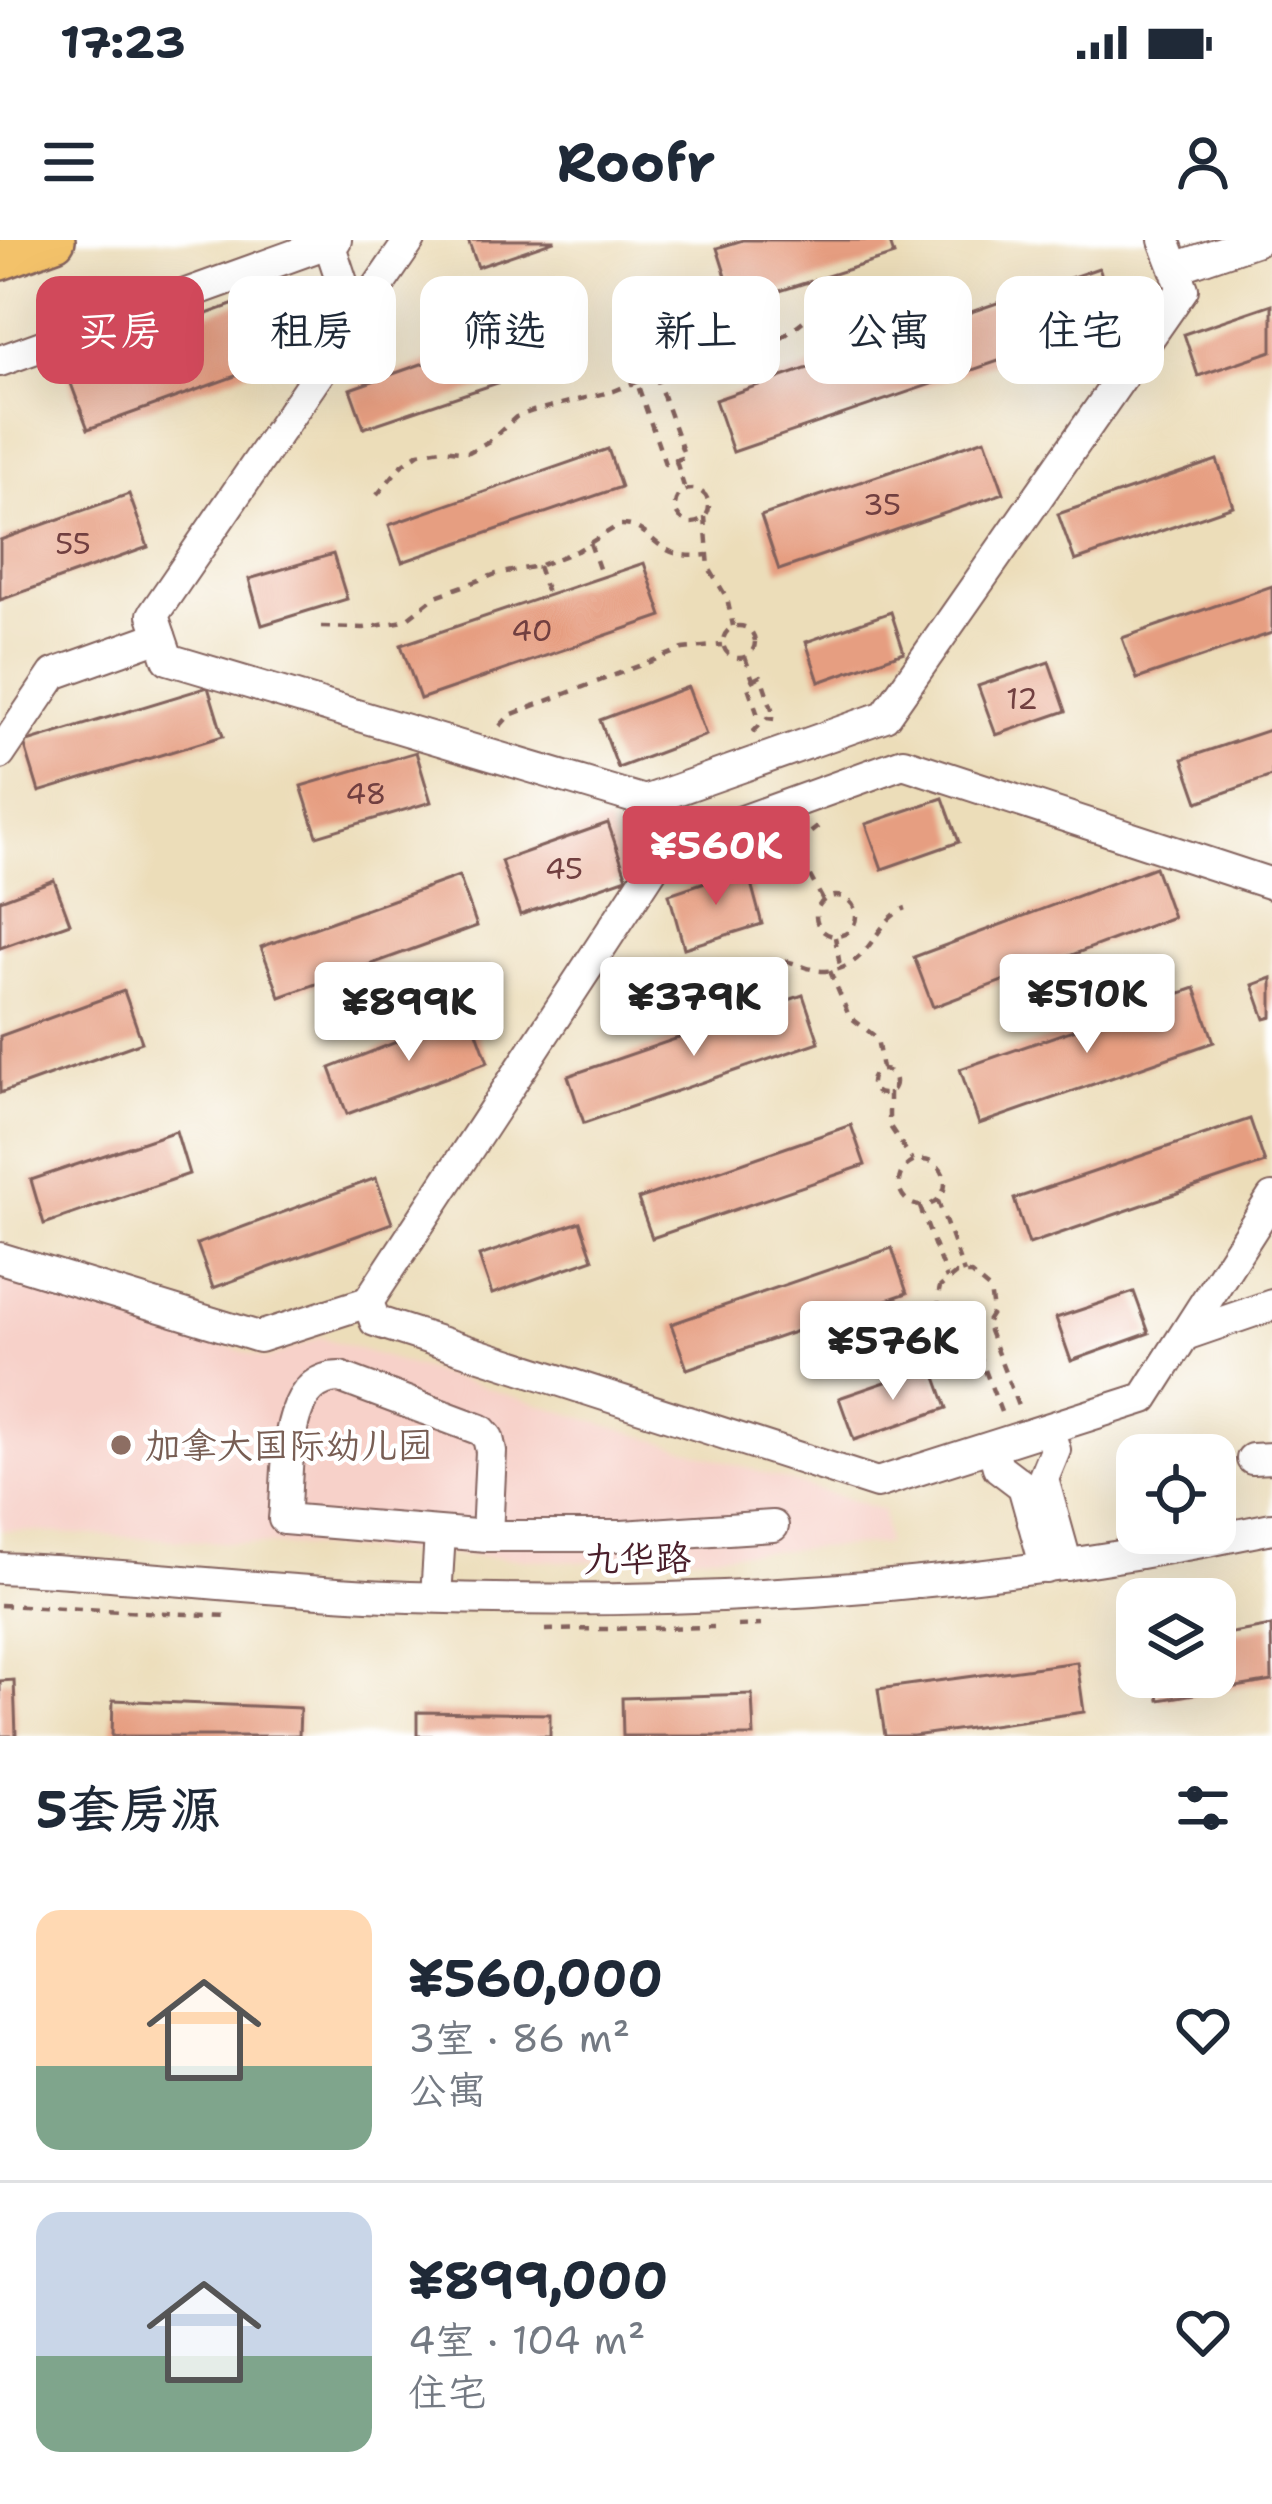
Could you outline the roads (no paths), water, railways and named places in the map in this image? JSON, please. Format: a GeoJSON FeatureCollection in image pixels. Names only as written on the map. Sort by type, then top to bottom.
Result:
{"type":"FeatureCollection","features":[{"type":"Feature","properties":{"kind":"main road"},"geometry":{"type":"LineString","coordinates":[[0,260],[56,240]]}},
{"type":"Feature","properties":{"kind":"street"},"geometry":{"type":"LineString","coordinates":[[386,276],[410,240]]}},
{"type":"Feature","properties":{"kind":"street"},"geometry":{"type":"LineString","coordinates":[[312,384],[153,615],[168,659],[645,801],[885,716],[1183,289],[1170,254],[1257,240]]}},
{"type":"Feature","properties":{"kind":"street"},"geometry":{"type":"LineString","coordinates":[[0,361],[332,241],[342,276]]}},
{"type":"Feature","properties":{"kind":"street"},"geometry":{"type":"LineString","coordinates":[[0,754],[54,674],[160,635]]}},
{"type":"Feature","properties":{"kind":"street"},"geometry":{"type":"LineString","coordinates":[[885,716],[903,763]]}},
{"type":"Feature","properties":{"kind":"street"},"geometry":{"type":"LineString","coordinates":[[0,1258],[260,1337],[368,1301],[665,849],[903,763],[1272,884]]}},
{"type":"Feature","properties":{"kind":"street"},"geometry":{"type":"LineString","coordinates":[[645,801],[665,849]]}},
{"type":"Feature","properties":{"kind":"street"},"geometry":{"type":"LineString","coordinates":[[368,1301],[375,1322],[868,1483],[886,1482],[1144,1398],[1272,1198]]}},
{"type":"Feature","properties":{"kind":"street"},"geometry":{"type":"LineString","coordinates":[[1185,1335],[1272,1305]]}},
{"type":"Feature","properties":{"kind":"street"},"geometry":{"type":"LineString","coordinates":[[487,1536],[490,1451],[481,1430],[340,1377],[328,1377],[308,1388],[295,1411],[284,1519],[487,1536],[622,1536],[773,1526]]}},
{"type":"Feature","properties":{"kind":"street"},"geometry":{"type":"LineString","coordinates":[[1049,1431],[1055,1450],[1043,1479],[1056,1566]]}},
{"type":"Feature","properties":{"kind":"street"},"geometry":{"type":"LineString","coordinates":[[993,1449],[998,1467],[1023,1486],[1056,1566]]}},
{"type":"Feature","properties":{"kind":"street","name":"九华路"},"geometry":{"type":"LineString","coordinates":[[0,1568],[258,1590],[436,1598],[744,1595],[1056,1566],[1272,1528]]}},
{"type":"Feature","properties":{"kind":"street"},"geometry":{"type":"LineString","coordinates":[[436,1598],[440,1534]]}},
{"type":"Feature","properties":{"kind":"place","name":"加拿大国际幼儿园"},"geometry":{"type":"Point","coordinates":[121,1445]}}]}
